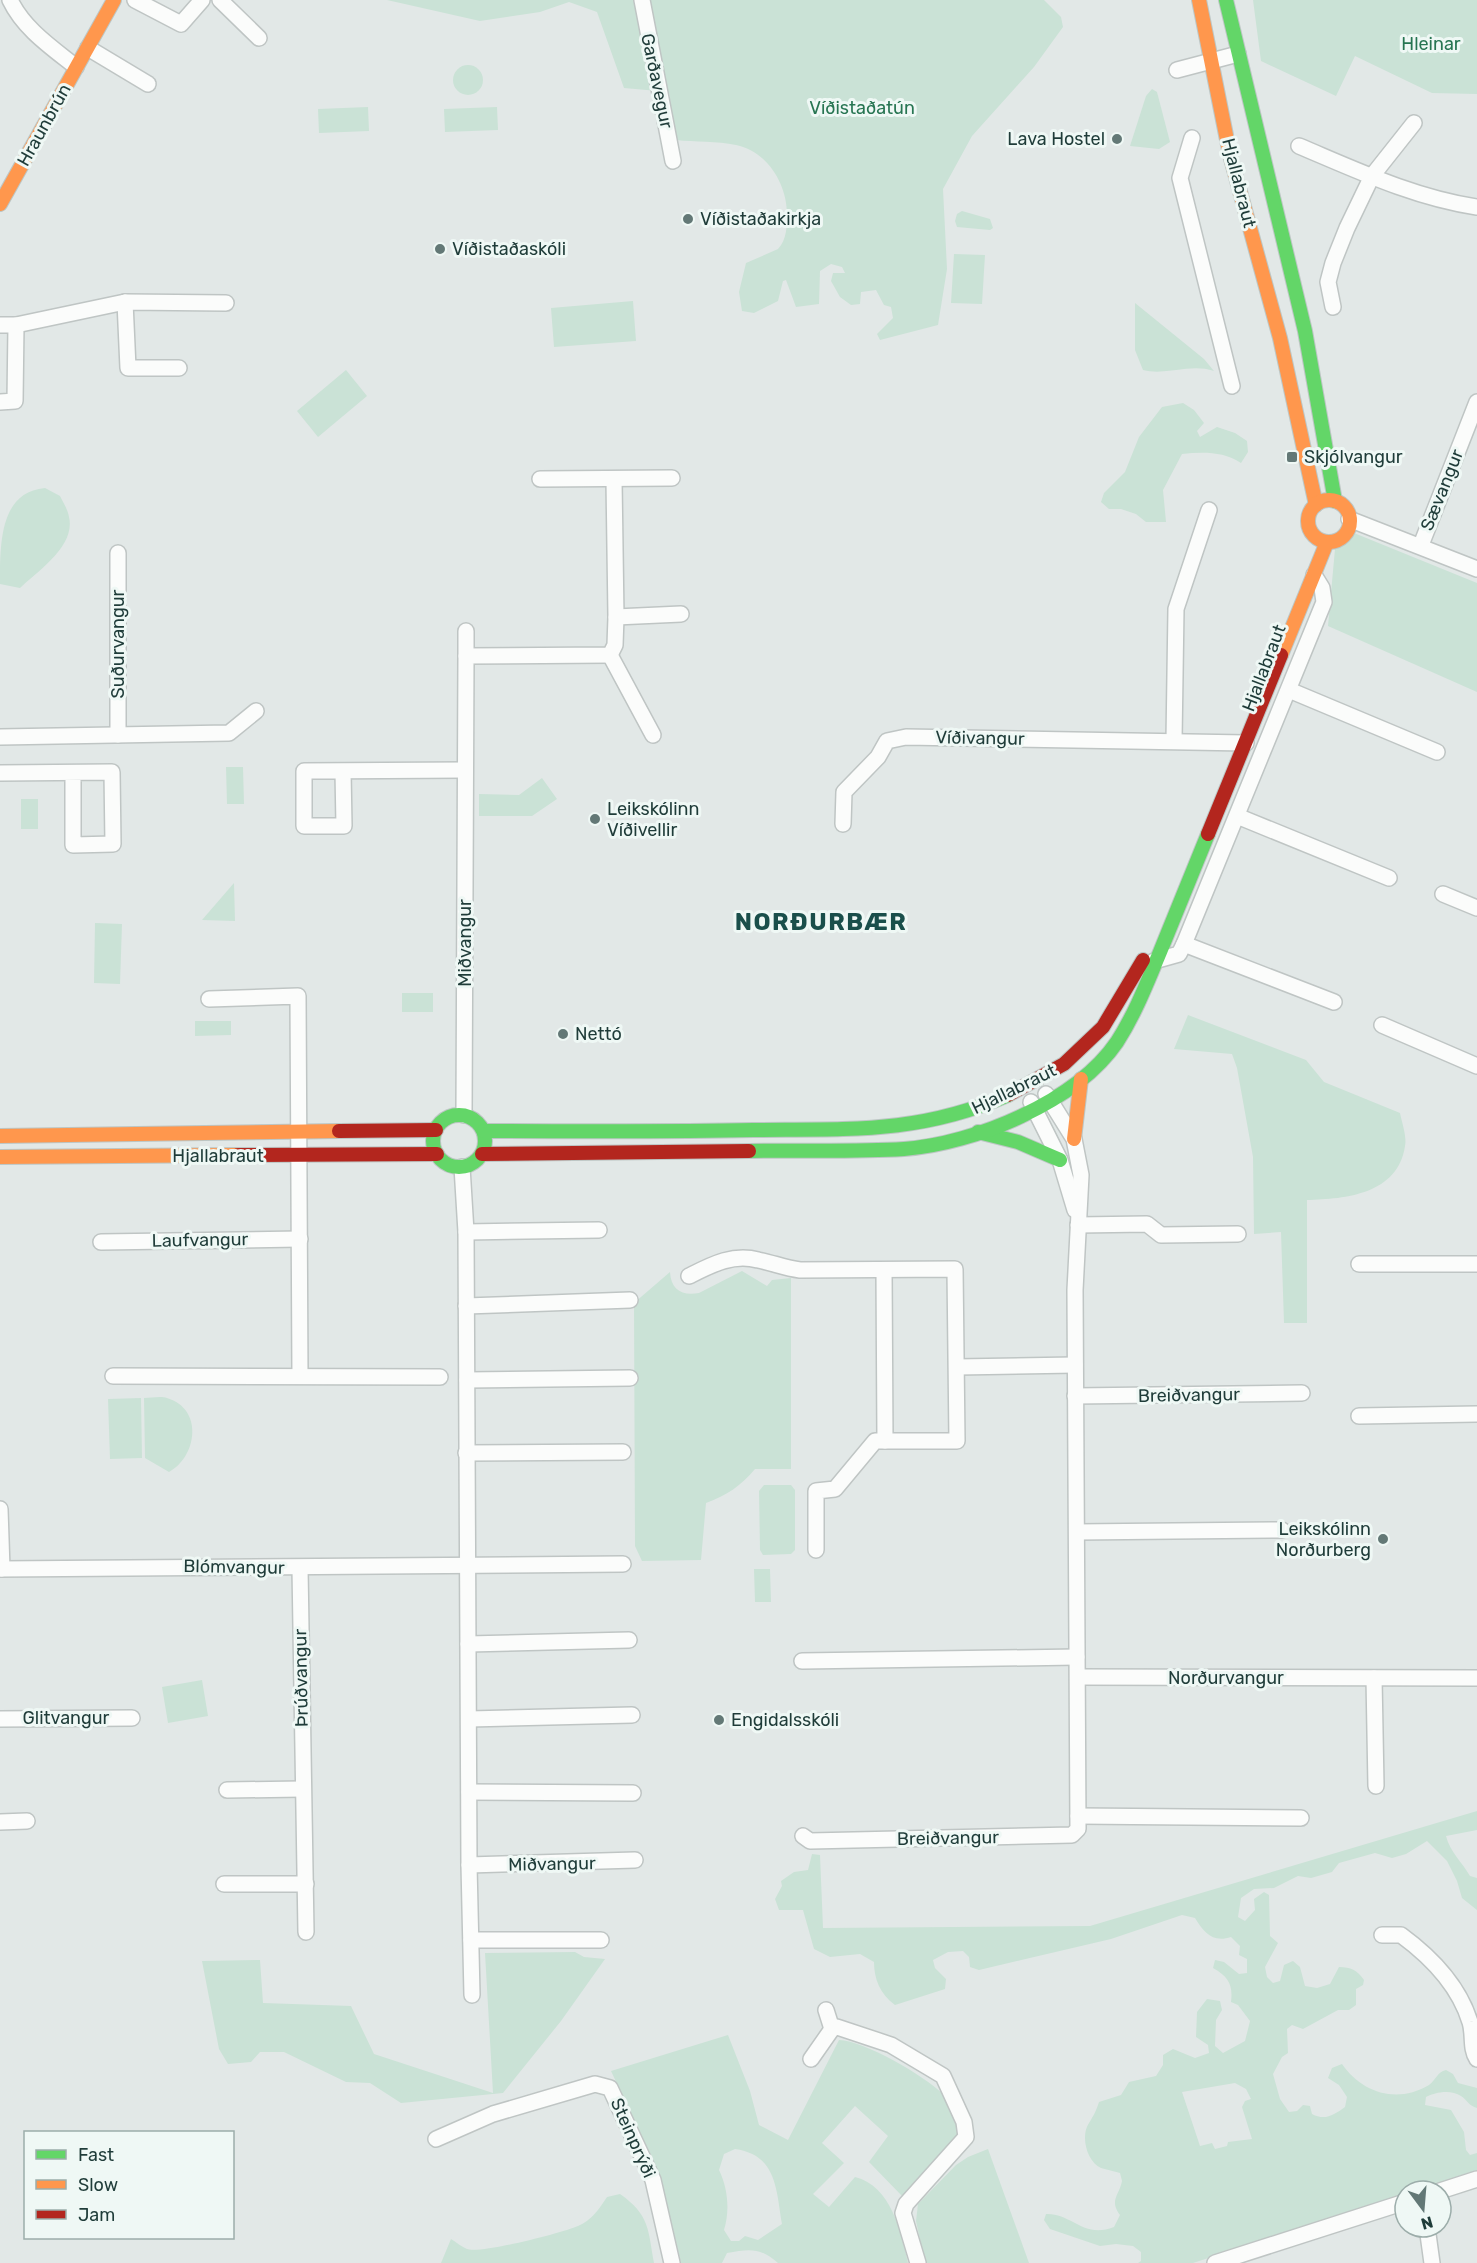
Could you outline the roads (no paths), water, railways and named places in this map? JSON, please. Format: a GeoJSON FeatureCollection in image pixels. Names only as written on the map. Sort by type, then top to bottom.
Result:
{"type":"FeatureCollection","features":[{"type":"Feature","properties":{"kind":"main road","name":"Hraunbrún"},"geometry":{"type":"LineString","coordinates":[[0,204],[114,0]]}},
{"type":"Feature","properties":{"kind":"main road","name":"Hjallabraut"},"geometry":{"type":"LineString","coordinates":[[1199,0],[1230,155],[1295,401],[1316,505]]}},
{"type":"Feature","properties":{"kind":"main road","name":"Hjallabraut"},"geometry":{"type":"LineString","coordinates":[[1226,0],[1305,332],[1319,402],[1327,472],[1335,501]]}},
{"type":"Feature","properties":{"kind":"main road"},"geometry":{"type":"LineString","coordinates":[[1322,501],[1335,501],[1346,510],[1349,526],[1341,538],[1327,542],[1313,535],[1308,516],[1322,501]]}},
{"type":"Feature","properties":{"kind":"main road","name":"Hjallabraut"},"geometry":{"type":"LineString","coordinates":[[482,1154],[869,1150],[929,1146],[978,1132],[1034,1108],[1081,1079],[1106,1056],[1125,1029],[1142,995],[1241,742],[1307,559],[1313,535]]}},
{"type":"Feature","properties":{"kind":"main road","name":"Hjallabraut"},"geometry":{"type":"LineString","coordinates":[[484,1131],[653,1132],[892,1128],[950,1118],[1029,1085],[1064,1064],[1103,1027],[1138,971],[1241,742],[1327,542]]}},
{"type":"Feature","properties":{"kind":"main road"},"geometry":{"type":"LineString","coordinates":[[1074,1139],[1081,1079]]}},
{"type":"Feature","properties":{"kind":"main road"},"geometry":{"type":"LineString","coordinates":[[464,1115],[476,1121],[484,1131],[485,1146],[477,1160],[462,1167],[451,1166],[437,1155],[433,1140],[436,1130],[443,1121],[453,1116],[464,1115]]}},
{"type":"Feature","properties":{"kind":"main road","name":"Hjallabraut"},"geometry":{"type":"LineString","coordinates":[[0,1136],[436,1130]]}},
{"type":"Feature","properties":{"kind":"main road"},"geometry":{"type":"LineString","coordinates":[[978,1132],[1018,1142],[1060,1160]]}},
{"type":"Feature","properties":{"kind":"main road","name":"Hjallabraut"},"geometry":{"type":"LineString","coordinates":[[0,1157],[437,1155]]}},
{"type":"Feature","properties":{"kind":"street"},"geometry":{"type":"LineString","coordinates":[[10,0],[14,9],[44,42],[76,67]]}},
{"type":"Feature","properties":{"kind":"street"},"geometry":{"type":"LineString","coordinates":[[135,0],[181,24],[202,0]]}},
{"type":"Feature","properties":{"kind":"street"},"geometry":{"type":"LineString","coordinates":[[220,0],[259,38]]}},
{"type":"Feature","properties":{"kind":"street","name":"Garðavegur"},"geometry":{"type":"LineString","coordinates":[[642,0],[673,161]]}},
{"type":"Feature","properties":{"kind":"street"},"geometry":{"type":"LineString","coordinates":[[88,48],[148,84]]}},
{"type":"Feature","properties":{"kind":"street"},"geometry":{"type":"LineString","coordinates":[[1177,70],[1238,54]]}},
{"type":"Feature","properties":{"kind":"street"},"geometry":{"type":"LineString","coordinates":[[1333,307],[1328,282],[1333,263],[1372,176],[1414,123]]}},
{"type":"Feature","properties":{"kind":"street"},"geometry":{"type":"LineString","coordinates":[[1192,138],[1180,178],[1232,386]]}},
{"type":"Feature","properties":{"kind":"street"},"geometry":{"type":"LineString","coordinates":[[1299,146],[1372,176],[1452,203],[1477,207]]}},
{"type":"Feature","properties":{"kind":"street"},"geometry":{"type":"LineString","coordinates":[[0,325],[16,325],[125,302],[226,303]]}},
{"type":"Feature","properties":{"kind":"street"},"geometry":{"type":"LineString","coordinates":[[125,302],[128,368],[179,368]]}},
{"type":"Feature","properties":{"kind":"street"},"geometry":{"type":"LineString","coordinates":[[0,402],[15,401],[16,325]]}},
{"type":"Feature","properties":{"kind":"street","name":"Sævangur"},"geometry":{"type":"LineString","coordinates":[[1421,545],[1477,402]]}},
{"type":"Feature","properties":{"kind":"street"},"geometry":{"type":"LineString","coordinates":[[540,479],[672,478]]}},
{"type":"Feature","properties":{"kind":"street"},"geometry":{"type":"LineString","coordinates":[[610,655],[615,645],[616,617],[614,480]]}},
{"type":"Feature","properties":{"kind":"street"},"geometry":{"type":"LineString","coordinates":[[1174,740],[1176,609],[1209,510]]}},
{"type":"Feature","properties":{"kind":"street"},"geometry":{"type":"LineString","coordinates":[[1349,519],[1421,545],[1477,569]]}},
{"type":"Feature","properties":{"kind":"street","name":"Suðurvangur"},"geometry":{"type":"LineString","coordinates":[[118,553],[118,735]]}},
{"type":"Feature","properties":{"kind":"street","name":"Hjallabraut"},"geometry":{"type":"LineString","coordinates":[[1184,944],[1324,602],[1322,588],[1314,575]]}},
{"type":"Feature","properties":{"kind":"street"},"geometry":{"type":"LineString","coordinates":[[616,617],[681,614]]}},
{"type":"Feature","properties":{"kind":"street","name":"Miðvangur"},"geometry":{"type":"LineString","coordinates":[[464,1115],[466,631]]}},
{"type":"Feature","properties":{"kind":"street"},"geometry":{"type":"LineString","coordinates":[[466,656],[610,655]]}},
{"type":"Feature","properties":{"kind":"street"},"geometry":{"type":"LineString","coordinates":[[610,655],[653,735]]}},
{"type":"Feature","properties":{"kind":"street","name":"Hjallabraut"},"geometry":{"type":"LineString","coordinates":[[1289,690],[1437,752]]}},
{"type":"Feature","properties":{"kind":"street"},"geometry":{"type":"LineString","coordinates":[[0,737],[229,733],[255,711]]}},
{"type":"Feature","properties":{"kind":"street","name":"Víðivangur"},"geometry":{"type":"LineString","coordinates":[[843,825],[844,792],[878,758],[887,741],[906,737],[1241,742]]}},
{"type":"Feature","properties":{"kind":"street"},"geometry":{"type":"LineString","coordinates":[[343,771],[344,826],[304,826],[304,771],[465,770]]}},
{"type":"Feature","properties":{"kind":"street"},"geometry":{"type":"LineString","coordinates":[[0,773],[112,772],[113,844],[73,845],[73,773]]}},
{"type":"Feature","properties":{"kind":"street"},"geometry":{"type":"LineString","coordinates":[[1237,816],[1389,878]]}},
{"type":"Feature","properties":{"kind":"street"},"geometry":{"type":"LineString","coordinates":[[1443,894],[1477,908]]}},
{"type":"Feature","properties":{"kind":"street"},"geometry":{"type":"LineString","coordinates":[[1154,962],[1179,954],[1184,944],[1334,1002]]}},
{"type":"Feature","properties":{"kind":"street"},"geometry":{"type":"LineString","coordinates":[[209,999],[298,996],[300,1376]]}},
{"type":"Feature","properties":{"kind":"street"},"geometry":{"type":"LineString","coordinates":[[1382,1025],[1477,1066]]}},
{"type":"Feature","properties":{"kind":"street"},"geometry":{"type":"LineString","coordinates":[[1029,1085],[1050,1099],[1074,1139],[1081,1175],[1075,1365],[1078,1816],[1302,1818]]}},
{"type":"Feature","properties":{"kind":"street"},"geometry":{"type":"LineString","coordinates":[[1029,1085],[1034,1108],[1068,1179],[1078,1225]]}},
{"type":"Feature","properties":{"kind":"street"},"geometry":{"type":"LineString","coordinates":[[462,1167],[466,1232],[469,1865],[472,1995]]}},
{"type":"Feature","properties":{"kind":"street"},"geometry":{"type":"LineString","coordinates":[[1078,1225],[1147,1224],[1161,1235],[1238,1234]]}},
{"type":"Feature","properties":{"kind":"street"},"geometry":{"type":"LineString","coordinates":[[466,1232],[599,1230]]}},
{"type":"Feature","properties":{"kind":"street","name":"Laufvangur"},"geometry":{"type":"LineString","coordinates":[[101,1242],[300,1239]]}},
{"type":"Feature","properties":{"kind":"street"},"geometry":{"type":"LineString","coordinates":[[689,1276],[733,1258],[756,1259],[780,1267],[800,1270],[955,1269],[957,1441],[875,1441],[835,1489],[816,1491],[816,1550]]}},
{"type":"Feature","properties":{"kind":"street"},"geometry":{"type":"LineString","coordinates":[[1359,1264],[1477,1264]]}},
{"type":"Feature","properties":{"kind":"street"},"geometry":{"type":"LineString","coordinates":[[884,1270],[885,1441]]}},
{"type":"Feature","properties":{"kind":"street"},"geometry":{"type":"LineString","coordinates":[[466,1306],[630,1300]]}},
{"type":"Feature","properties":{"kind":"street"},"geometry":{"type":"LineString","coordinates":[[957,1366],[1075,1365]]}},
{"type":"Feature","properties":{"kind":"street"},"geometry":{"type":"LineString","coordinates":[[113,1376],[440,1377]]}},
{"type":"Feature","properties":{"kind":"street"},"geometry":{"type":"LineString","coordinates":[[467,1380],[630,1378]]}},
{"type":"Feature","properties":{"kind":"street","name":"Breiðvangur"},"geometry":{"type":"LineString","coordinates":[[1075,1396],[1302,1393]]}},
{"type":"Feature","properties":{"kind":"street"},"geometry":{"type":"LineString","coordinates":[[1359,1416],[1477,1414]]}},
{"type":"Feature","properties":{"kind":"street"},"geometry":{"type":"LineString","coordinates":[[466,1453],[623,1452]]}},
{"type":"Feature","properties":{"kind":"street","name":"Blómvangur"},"geometry":{"type":"LineString","coordinates":[[0,1509],[1,1569],[467,1567]]}},
{"type":"Feature","properties":{"kind":"street"},"geometry":{"type":"LineString","coordinates":[[1077,1532],[1282,1530]]}},
{"type":"Feature","properties":{"kind":"street"},"geometry":{"type":"LineString","coordinates":[[467,1567],[623,1564]]}},
{"type":"Feature","properties":{"kind":"street","name":"Þrúðvangur"},"geometry":{"type":"LineString","coordinates":[[300,1568],[306,1932]]}},
{"type":"Feature","properties":{"kind":"street"},"geometry":{"type":"LineString","coordinates":[[468,1644],[629,1640]]}},
{"type":"Feature","properties":{"kind":"street"},"geometry":{"type":"LineString","coordinates":[[802,1661],[1077,1657]]}},
{"type":"Feature","properties":{"kind":"street","name":"Norðurvangur"},"geometry":{"type":"LineString","coordinates":[[1078,1677],[1477,1678]]}},
{"type":"Feature","properties":{"kind":"street"},"geometry":{"type":"LineString","coordinates":[[1374,1678],[1376,1786]]}},
{"type":"Feature","properties":{"kind":"street"},"geometry":{"type":"LineString","coordinates":[[469,1719],[632,1714]]}},
{"type":"Feature","properties":{"kind":"street","name":"Glitvangur"},"geometry":{"type":"LineString","coordinates":[[0,1719],[132,1718]]}},
{"type":"Feature","properties":{"kind":"street"},"geometry":{"type":"LineString","coordinates":[[227,1790],[302,1789]]}},
{"type":"Feature","properties":{"kind":"street"},"geometry":{"type":"LineString","coordinates":[[469,1792],[633,1792]]}},
{"type":"Feature","properties":{"kind":"street","name":"Breiðvangur"},"geometry":{"type":"LineString","coordinates":[[803,1836],[810,1841],[1072,1835],[1078,1829],[1078,1816]]}},
{"type":"Feature","properties":{"kind":"street"},"geometry":{"type":"LineString","coordinates":[[0,1822],[27,1821]]}},
{"type":"Feature","properties":{"kind":"street","name":"Miðvangur"},"geometry":{"type":"LineString","coordinates":[[469,1865],[635,1860]]}},
{"type":"Feature","properties":{"kind":"street"},"geometry":{"type":"LineString","coordinates":[[224,1884],[306,1884]]}},
{"type":"Feature","properties":{"kind":"street"},"geometry":{"type":"LineString","coordinates":[[1382,1935],[1401,1935],[1430,1959],[1457,1991],[1472,2027],[1477,2059]]}},
{"type":"Feature","properties":{"kind":"street"},"geometry":{"type":"LineString","coordinates":[[471,1940],[601,1940]]}},
{"type":"Feature","properties":{"kind":"street"},"geometry":{"type":"LineString","coordinates":[[826,2010],[832,2029]]}},
{"type":"Feature","properties":{"kind":"street"},"geometry":{"type":"LineString","coordinates":[[812,2059],[832,2029],[837,2027],[891,2045],[937,2071],[948,2082],[964,2122],[966,2137],[906,2204],[903,2213],[918,2263]]}},
{"type":"Feature","properties":{"kind":"street","name":"Steinprýði"},"geometry":{"type":"LineString","coordinates":[[436,2139],[493,2114],[583,2087],[595,2084],[610,2088],[653,2180],[672,2263]]}},
{"type":"Feature","properties":{"kind":"street"},"geometry":{"type":"LineString","coordinates":[[1453,2187],[1477,2179]]}},
{"type":"Feature","properties":{"kind":"street"},"geometry":{"type":"LineString","coordinates":[[1215,2263],[1393,2206]]}},
{"type":"Feature","properties":{"kind":"street"},"geometry":{"type":"LineString","coordinates":[[1429,2239],[1432,2263]]}},
{"type":"Feature","properties":{"kind":"place","name":"Lava Hostel"},"geometry":{"type":"Point","coordinates":[1117,139]}},
{"type":"Feature","properties":{"kind":"place","name":"Víðistaðakirkja"},"geometry":{"type":"Point","coordinates":[688,219]}},
{"type":"Feature","properties":{"kind":"place","name":"Víðistaðaskóli"},"geometry":{"type":"Point","coordinates":[440,249]}},
{"type":"Feature","properties":{"kind":"place","name":"Skjólvangur"},"geometry":{"type":"Point","coordinates":[1292,457]}},
{"type":"Feature","properties":{"kind":"place","name":"Leikskólinn Víðivellir"},"geometry":{"type":"Point","coordinates":[595,819]}},
{"type":"Feature","properties":{"kind":"place","name":"Nettó"},"geometry":{"type":"Point","coordinates":[563,1034]}},
{"type":"Feature","properties":{"kind":"place","name":"Leikskólinn Norðurberg"},"geometry":{"type":"Point","coordinates":[1383,1539]}},
{"type":"Feature","properties":{"kind":"place","name":"Engidalsskóli"},"geometry":{"type":"Point","coordinates":[719,1720]}},
{"type":"Feature","properties":{"kind":"district","name":"NORÐURBÆR"},"geometry":{"type":"Point","coordinates":[821,922]}},
{"type":"Feature","properties":{"kind":"park label","name":"Hleinar"},"geometry":{"type":"Point","coordinates":[1431,44]}},
{"type":"Feature","properties":{"kind":"park label","name":"Víðistaðatún"},"geometry":{"type":"Point","coordinates":[862,108]}}]}
